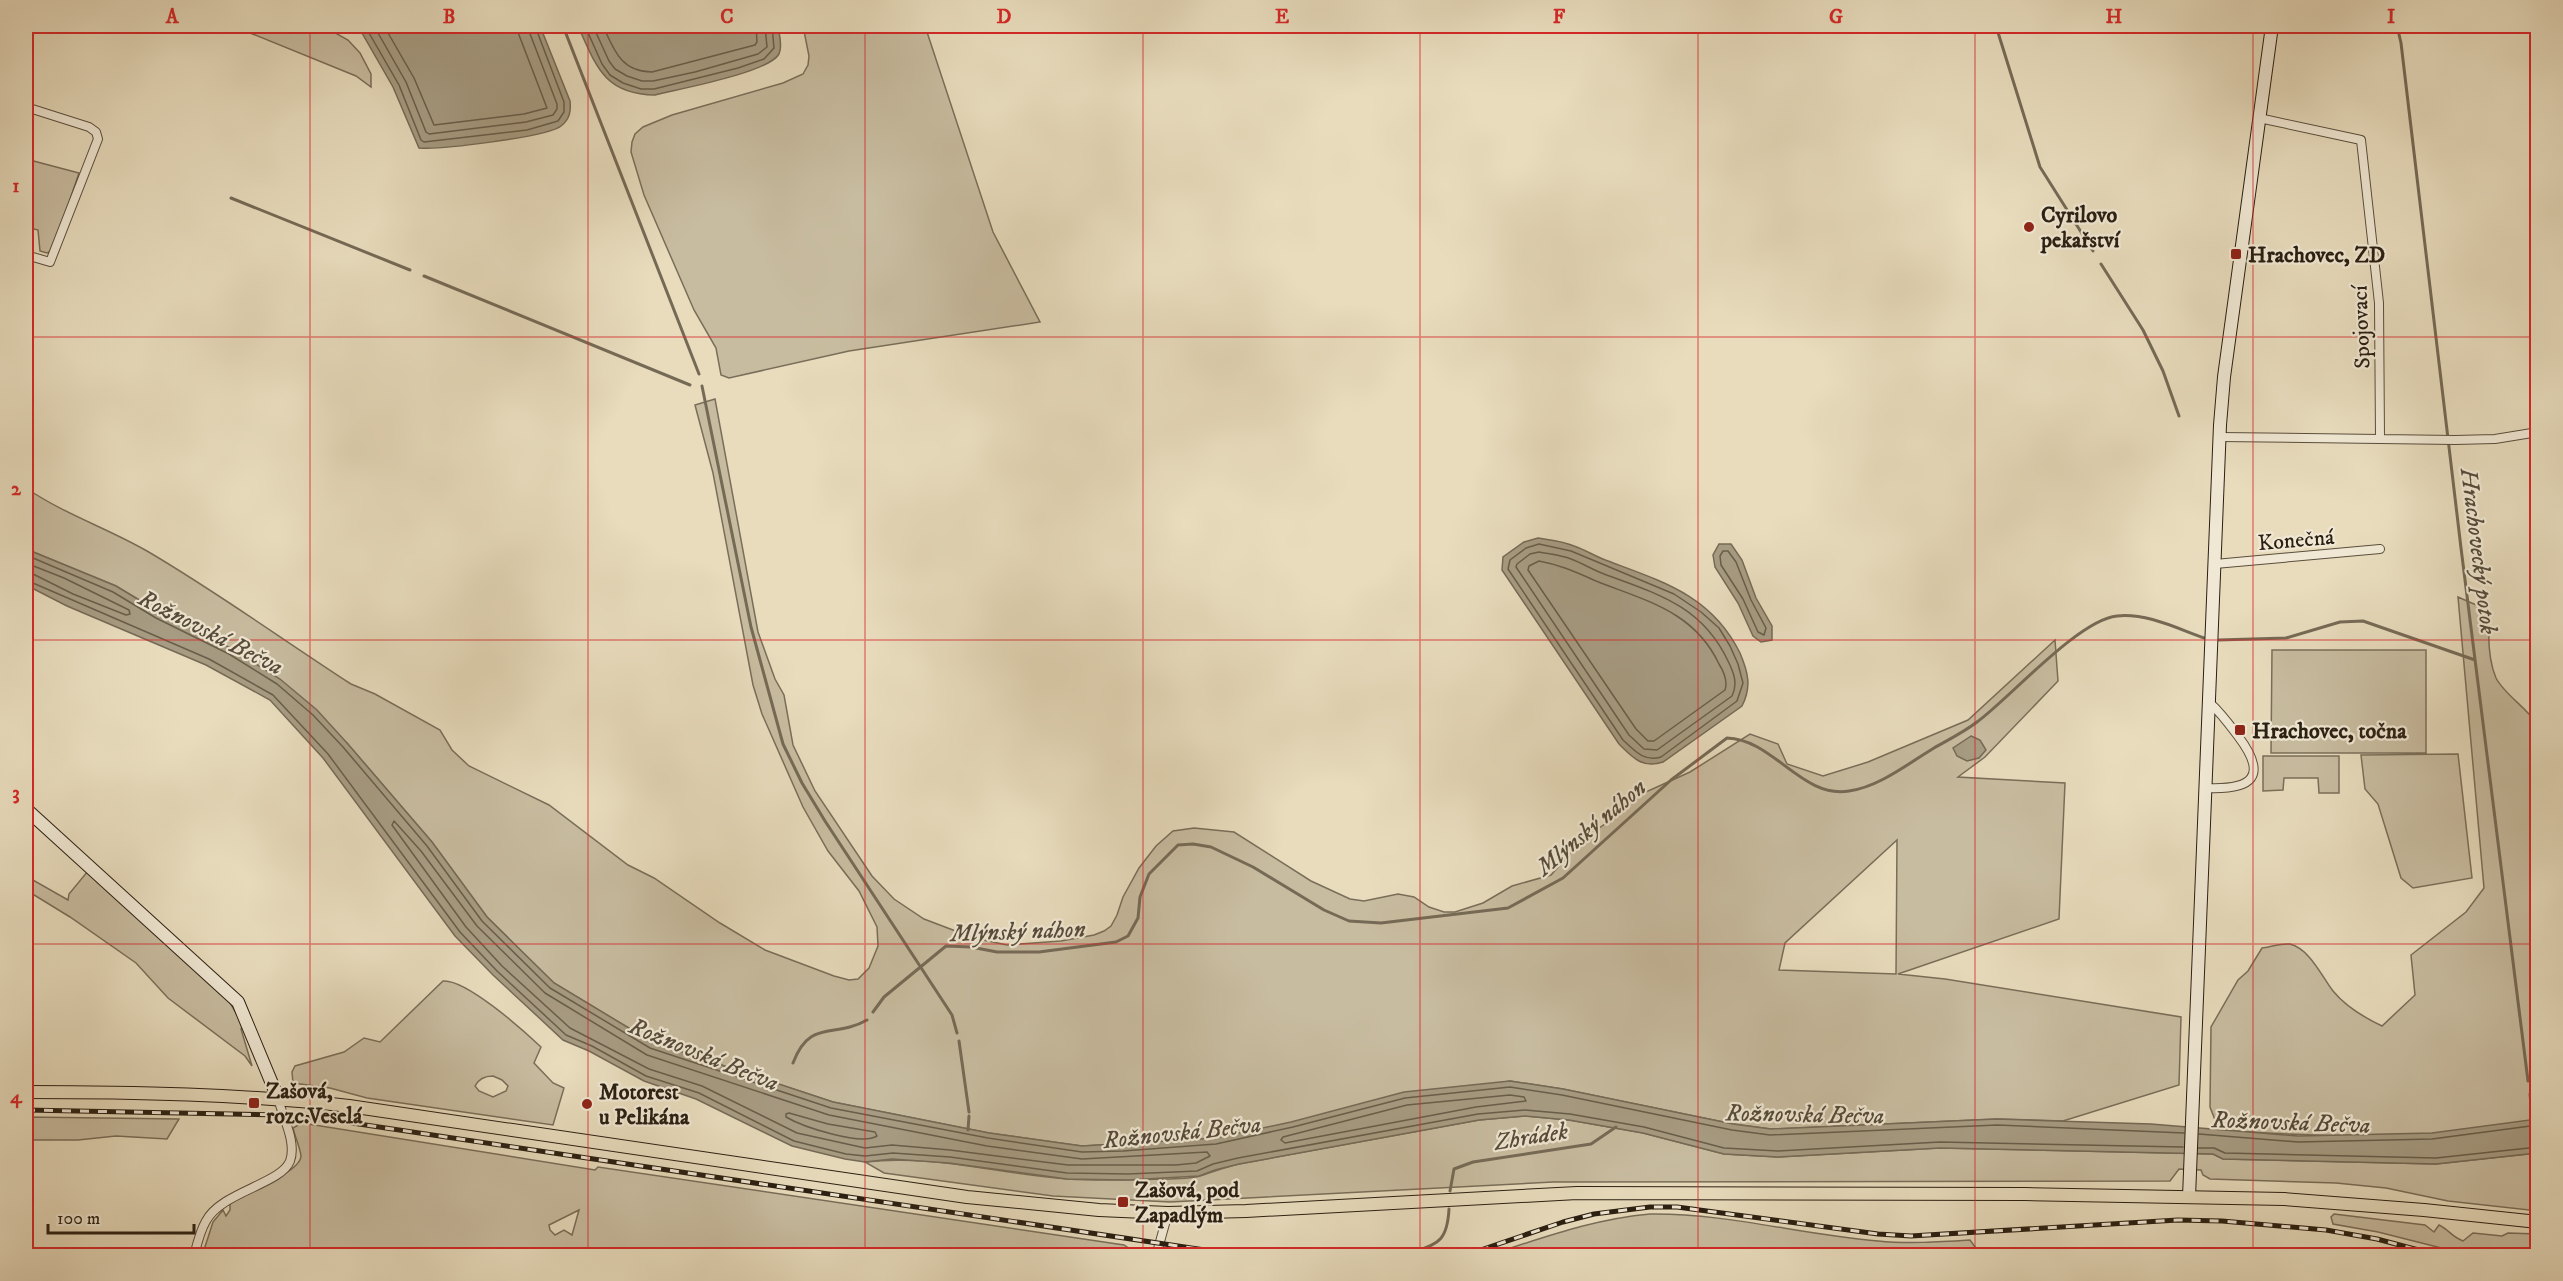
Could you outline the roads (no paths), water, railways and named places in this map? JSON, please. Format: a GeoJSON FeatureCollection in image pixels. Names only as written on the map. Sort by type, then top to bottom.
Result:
{"type":"FeatureCollection","features":[{"type":"Feature","properties":{"kind":"main road"},"geometry":{"type":"LineString","coordinates":[[26,1092],[169,1093],[278,1098],[427,1117],[978,1199],[1071,1208],[1168,1213],[1289,1209],[1577,1193],[2188,1197],[2331,1202],[2538,1222]]}},
{"type":"Feature","properties":{"kind":"street"},"geometry":{"type":"LineString","coordinates":[[2188,1197],[2224,377],[2272,26]]}},
{"type":"Feature","properties":{"kind":"street"},"geometry":{"type":"LineString","coordinates":[[26,107],[89,127],[96,132],[98,139],[50,262],[26,255]]}},
{"type":"Feature","properties":{"kind":"street","name":"Spojovací"},"geometry":{"type":"LineString","coordinates":[[2259,118],[2361,140],[2379,303],[2380,438]]}},
{"type":"Feature","properties":{"kind":"street"},"geometry":{"type":"LineString","coordinates":[[2220,437],[2455,440],[2495,439],[2538,432]]}},
{"type":"Feature","properties":{"kind":"street","name":"Konečná"},"geometry":{"type":"LineString","coordinates":[[2215,564],[2380,549]]}},
{"type":"Feature","properties":{"kind":"street"},"geometry":{"type":"LineString","coordinates":[[2206,788],[2240,786],[2252,776],[2255,767],[2247,748],[2210,703]]}},
{"type":"Feature","properties":{"kind":"street"},"geometry":{"type":"LineString","coordinates":[[26,809],[238,1002],[278,1098],[291,1143],[291,1160],[283,1173],[239,1194],[206,1219],[194,1256]]}},
{"type":"Feature","properties":{"kind":"street"},"geometry":{"type":"LineString","coordinates":[[1156,1256],[1168,1213]]}},
{"type":"Feature","properties":{"kind":"water"},"geometry":{"type":"Polygon","coordinates":[[[358,26],[540,26],[570,101],[568,118],[561,126],[536,134],[469,145],[419,148],[393,87],[358,26]]]}},
{"type":"Feature","properties":{"kind":"water"},"geometry":{"type":"Polygon","coordinates":[[[578,26],[778,26],[781,47],[779,54],[758,68],[655,95],[624,89],[604,75],[590,54],[578,26]]]}},
{"type":"Feature","properties":{"kind":"water"},"geometry":{"type":"Polygon","coordinates":[[[1538,538],[1561,542],[1648,576],[1667,584],[1701,604],[1729,634],[1740,653],[1748,679],[1747,692],[1742,706],[1663,762],[1650,764],[1634,758],[1619,744],[1502,570],[1503,557],[1524,542],[1538,538]]]}},
{"type":"Feature","properties":{"kind":"water"},"geometry":{"type":"Polygon","coordinates":[[[1719,544],[1731,544],[1742,560],[1756,598],[1772,626],[1772,640],[1761,642],[1753,636],[1738,603],[1715,567],[1713,555],[1719,544]]]}},
{"type":"Feature","properties":{"kind":"water"},"geometry":{"type":"Polygon","coordinates":[[[26,549],[116,586],[159,612],[232,649],[280,679],[317,710],[347,743],[432,842],[487,917],[554,983],[652,1042],[833,1102],[989,1133],[1082,1146],[1215,1138],[1291,1122],[1404,1092],[1510,1081],[1563,1089],[1733,1124],[1771,1129],[1997,1119],[2151,1124],[2298,1136],[2432,1133],[2537,1119],[2537,1153],[2436,1164],[2223,1159],[2213,1154],[1940,1148],[1778,1157],[1724,1154],[1643,1133],[1569,1120],[1525,1116],[1479,1120],[1239,1164],[1199,1176],[1128,1180],[1067,1179],[949,1163],[892,1159],[865,1162],[845,1159],[792,1146],[696,1099],[644,1081],[589,1051],[563,1040],[455,936],[323,758],[270,700],[206,665],[67,606],[26,585],[26,549]]]}},
{"type":"Feature","properties":{"kind":"water"},"geometry":{"type":"Polygon","coordinates":[[[1971,736],[1980,740],[1986,750],[1979,758],[1967,761],[1957,756],[1953,748],[1971,736]]]}},
{"type":"Feature","properties":{"kind":"waterway"},"geometry":{"type":"LineString","coordinates":[[563,26],[699,374]]}},
{"type":"Feature","properties":{"kind":"waterway"},"geometry":{"type":"LineString","coordinates":[[1996,26],[2040,167],[2093,251]]}},
{"type":"Feature","properties":{"kind":"waterway","name":"Hrachovecký potok"},"geometry":{"type":"LineString","coordinates":[[2397,26],[2401,43],[2528,1081]]}},
{"type":"Feature","properties":{"kind":"waterway"},"geometry":{"type":"LineString","coordinates":[[231,198],[410,270]]}},
{"type":"Feature","properties":{"kind":"waterway"},"geometry":{"type":"LineString","coordinates":[[2101,264],[2143,330],[2163,371],[2179,416]]}},
{"type":"Feature","properties":{"kind":"waterway"},"geometry":{"type":"LineString","coordinates":[[424,276],[690,385]]}},
{"type":"Feature","properties":{"kind":"waterway"},"geometry":{"type":"LineString","coordinates":[[702,386],[751,627],[783,744],[802,783],[825,821],[952,1015],[957,1033]]}},
{"type":"Feature","properties":{"kind":"waterway","name":"Mlýnský náhon"},"geometry":{"type":"LineString","coordinates":[[873,1012],[884,997],[946,946],[971,947],[997,952],[1039,952],[1116,942],[1128,936],[1138,918],[1140,897],[1149,874],[1178,845],[1193,844],[1211,847],[1253,867],[1324,910],[1349,921],[1381,923],[1508,908],[1563,878],[1671,780],[1727,738],[1744,741],[1759,748],[1817,786],[1832,791],[1860,789],[1893,774],[1972,726],[2064,645],[2101,621],[2117,616],[2139,617],[2161,622],[2204,638]]}},
{"type":"Feature","properties":{"kind":"waterway","name":"Mlýnský náhon"},"geometry":{"type":"LineString","coordinates":[[2218,640],[2286,638],[2340,622],[2363,621],[2475,660]]}},
{"type":"Feature","properties":{"kind":"waterway","name":"Mlýnský náhon"},"geometry":{"type":"LineString","coordinates":[[793,1063],[807,1040],[815,1035],[867,1020]]}},
{"type":"Feature","properties":{"kind":"waterway"},"geometry":{"type":"LineString","coordinates":[[959,1041],[969,1112]]}},
{"type":"Feature","properties":{"kind":"waterway","name":"Hrachovecký potok"},"geometry":{"type":"LineString","coordinates":[[2530,1094],[2533,1122]]}},
{"type":"Feature","properties":{"kind":"waterway"},"geometry":{"type":"LineString","coordinates":[[968,1130],[969,1116]]}},
{"type":"Feature","properties":{"kind":"waterway","name":"Zhrádek"},"geometry":{"type":"LineString","coordinates":[[1450,1191],[1454,1169],[1473,1162],[1591,1144],[1616,1127]]}},
{"type":"Feature","properties":{"kind":"waterway","name":"Zhrádek"},"geometry":{"type":"LineString","coordinates":[[1404,1256],[1431,1245],[1442,1237],[1448,1221],[1449,1209]]}},
{"type":"Feature","properties":{"kind":"railway"},"geometry":{"type":"LineString","coordinates":[[26,1110],[282,1115],[332,1120],[1245,1256]]}},
{"type":"Feature","properties":{"kind":"railway"},"geometry":{"type":"LineString","coordinates":[[1463,1256],[1563,1222],[1594,1214],[1650,1207],[1677,1207],[1878,1234],[1911,1236],[2178,1220],[2222,1221],[2326,1230],[2377,1239],[2441,1256]]}},
{"type":"Feature","properties":{"kind":"place","name":"Cyrilovo pekařství"},"geometry":{"type":"Point","coordinates":[2029,227]}},
{"type":"Feature","properties":{"kind":"place","name":"Hrachovec, ZD"},"geometry":{"type":"Point","coordinates":[2236,254]}},
{"type":"Feature","properties":{"kind":"place","name":"Hrachovec, točna"},"geometry":{"type":"Point","coordinates":[2240,730]}},
{"type":"Feature","properties":{"kind":"place","name":"Zašová, rozc.Veselá"},"geometry":{"type":"Point","coordinates":[254,1103]}},
{"type":"Feature","properties":{"kind":"place","name":"Motorest u Pelikána"},"geometry":{"type":"Point","coordinates":[587,1104]}},
{"type":"Feature","properties":{"kind":"place","name":"Zašová, pod Zapadlým"},"geometry":{"type":"Point","coordinates":[1123,1202]}},
{"type":"Feature","properties":{"kind":"water label","name":"Rožnovská Bečva"},"geometry":{"type":"Point","coordinates":[211,632]}},
{"type":"Feature","properties":{"kind":"water label","name":"Rožnovská Bečva"},"geometry":{"type":"Point","coordinates":[704,1054]}},
{"type":"Feature","properties":{"kind":"water label","name":"Rožnovská Bečva"},"geometry":{"type":"Point","coordinates":[1805,1114]}},
{"type":"Feature","properties":{"kind":"water label","name":"Rožnovská Bečva"},"geometry":{"type":"Point","coordinates":[2291,1122]}},
{"type":"Feature","properties":{"kind":"water label","name":"Rožnovská Bečva"},"geometry":{"type":"Point","coordinates":[1182,1132]}}]}
